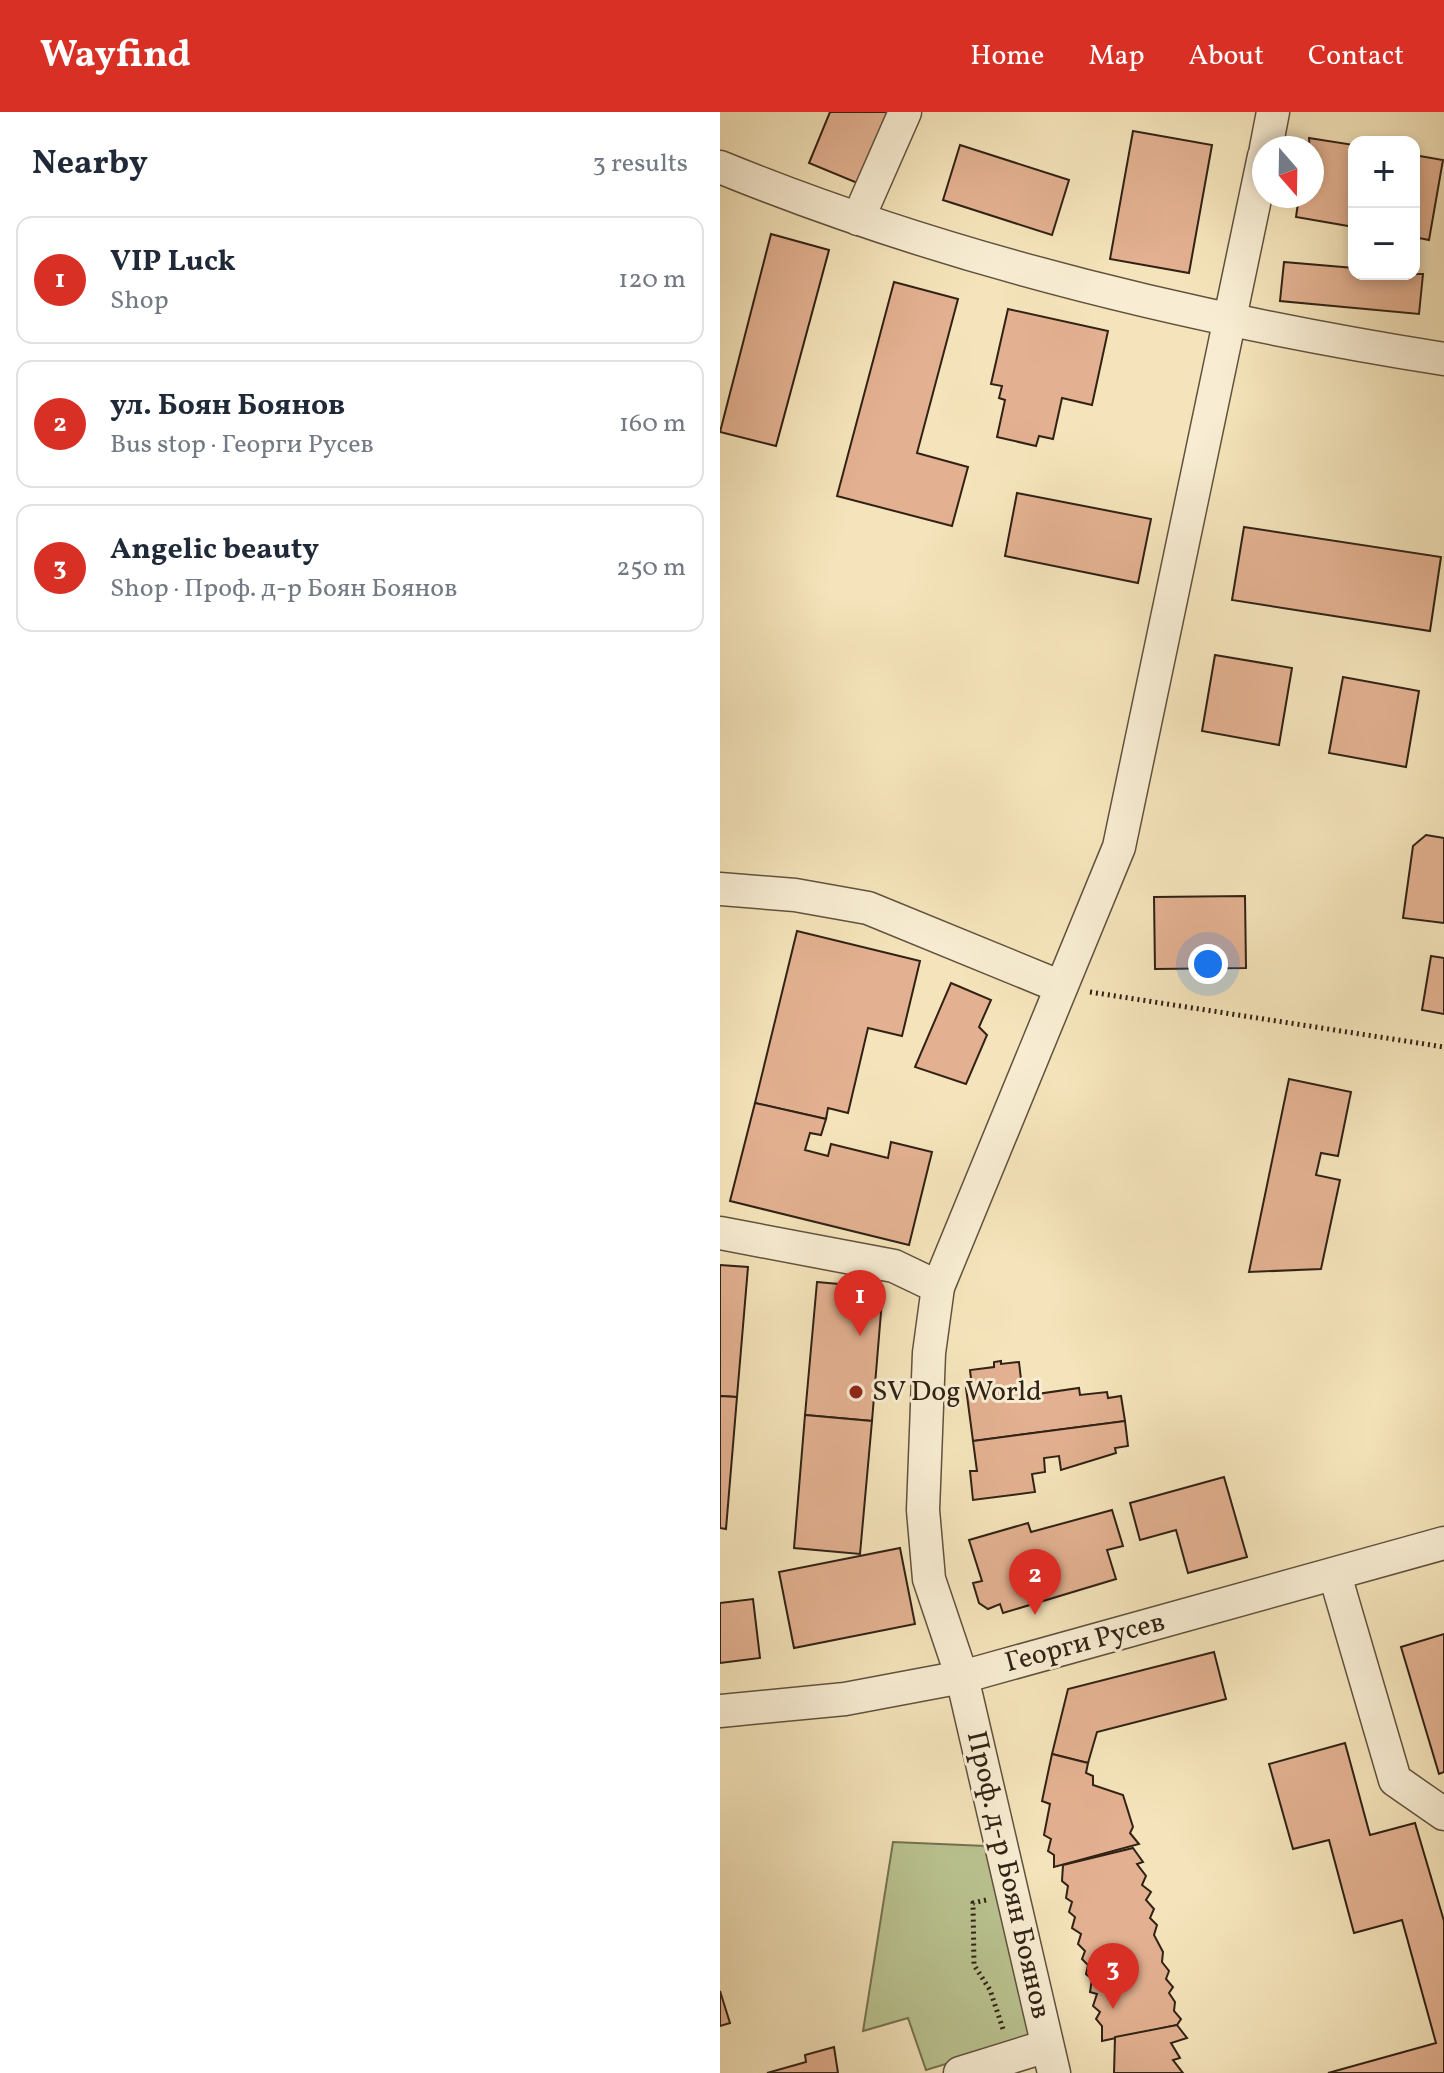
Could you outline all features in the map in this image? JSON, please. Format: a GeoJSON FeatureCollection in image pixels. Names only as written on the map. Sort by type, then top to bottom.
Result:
{"type":"FeatureCollection","features":[{"type":"Feature","properties":{"kind":"street"},"geometry":{"type":"LineString","coordinates":[[858,219],[905,112]]}},
{"type":"Feature","properties":{"kind":"street"},"geometry":{"type":"LineString","coordinates":[[1268,136],[1273,112]]}},
{"type":"Feature","properties":{"kind":"street"},"geometry":{"type":"LineString","coordinates":[[720,167],[825,210],[1053,276],[1232,320],[1444,359]]}},
{"type":"Feature","properties":{"kind":"street","name":"Проф. д-р Боян Боянов"},"geometry":{"type":"LineString","coordinates":[[1050,2060],[962,1677],[929,1579],[923,1523],[929,1353],[938,1287],[1119,847],[1254,208]]}},
{"type":"Feature","properties":{"kind":"street"},"geometry":{"type":"LineString","coordinates":[[720,889],[795,895],[868,908],[1061,987]]}},
{"type":"Feature","properties":{"kind":"street"},"geometry":{"type":"LineString","coordinates":[[720,1233],[894,1266],[938,1287]]}},
{"type":"Feature","properties":{"kind":"street","name":"Георги Русев"},"geometry":{"type":"LineString","coordinates":[[720,1711],[845,1699],[962,1677],[1444,1543]]}},
{"type":"Feature","properties":{"kind":"street"},"geometry":{"type":"LineString","coordinates":[[1335,1575],[1395,1780],[1444,1814]]}},
{"type":"Feature","properties":{"kind":"street"},"geometry":{"type":"LineString","coordinates":[[960,2073],[1010,2058],[1050,2060]]}},
{"type":"Feature","properties":{"kind":"path"},"geometry":{"type":"LineString","coordinates":[[1061,987],[1444,1047]]}},
{"type":"Feature","properties":{"kind":"path"},"geometry":{"type":"LineString","coordinates":[[1010,2058],[1001,2018],[990,1990],[974,1965],[973,1903],[1012,1893]]}},
{"type":"Feature","properties":{"kind":"green space"},"geometry":{"type":"Polygon","coordinates":[[[893,1842],[986,1846],[1031,2038],[926,2070],[908,2018],[863,2031],[893,1842]]]}},
{"type":"Feature","properties":{"kind":"building"},"geometry":{"type":"Polygon","coordinates":[[[830,112],[898,112],[867,187],[809,163],[830,112]]]}},
{"type":"Feature","properties":{"kind":"building"},"geometry":{"type":"Polygon","coordinates":[[[1133,131],[1212,145],[1189,273],[1110,259],[1133,131]]]}},
{"type":"Feature","properties":{"kind":"building"},"geometry":{"type":"Polygon","coordinates":[[[1324,140],[1348,144],[1348,226],[1296,217],[1297,208],[1324,208],[1324,140]]]}},
{"type":"Feature","properties":{"kind":"building"},"geometry":{"type":"Polygon","coordinates":[[[960,145],[1069,180],[1052,235],[943,200],[960,145]]]}},
{"type":"Feature","properties":{"kind":"building"},"geometry":{"type":"Polygon","coordinates":[[[1420,156],[1443,160],[1429,240],[1420,238],[1420,156]]]}},
{"type":"Feature","properties":{"kind":"building"},"geometry":{"type":"Polygon","coordinates":[[[771,234],[829,250],[776,446],[720,432],[771,234]]]}},
{"type":"Feature","properties":{"kind":"building"},"geometry":{"type":"Polygon","coordinates":[[[1284,262],[1348,267],[1348,280],[1420,280],[1420,274],[1423,274],[1419,314],[1280,301],[1284,262]]]}},
{"type":"Feature","properties":{"kind":"building"},"geometry":{"type":"Polygon","coordinates":[[[894,282],[958,299],[917,453],[968,467],[952,526],[837,496],[894,282]]]}},
{"type":"Feature","properties":{"kind":"building"},"geometry":{"type":"Polygon","coordinates":[[[1008,309],[1108,331],[1092,405],[1062,398],[1053,439],[1039,436],[1036,446],[997,437],[1005,400],[999,398],[1002,386],[991,384],[1008,309]]]}},
{"type":"Feature","properties":{"kind":"building"},"geometry":{"type":"Polygon","coordinates":[[[1017,493],[1151,519],[1138,583],[1005,556],[1017,493]]]}},
{"type":"Feature","properties":{"kind":"building"},"geometry":{"type":"Polygon","coordinates":[[[1244,527],[1441,557],[1430,631],[1232,600],[1244,527]]]}},
{"type":"Feature","properties":{"kind":"building"},"geometry":{"type":"Polygon","coordinates":[[[1215,655],[1292,668],[1279,745],[1202,731],[1215,655]]]}},
{"type":"Feature","properties":{"kind":"building"},"geometry":{"type":"Polygon","coordinates":[[[1343,677],[1419,691],[1406,767],[1329,753],[1343,677]]]}},
{"type":"Feature","properties":{"kind":"building"},"geometry":{"type":"Polygon","coordinates":[[[1426,835],[1444,838],[1444,923],[1403,918],[1413,846],[1426,835]]]}},
{"type":"Feature","properties":{"kind":"building"},"geometry":{"type":"Polygon","coordinates":[[[1245,896],[1246,968],[1155,969],[1154,897],[1245,896]]]}},
{"type":"Feature","properties":{"kind":"building"},"geometry":{"type":"Polygon","coordinates":[[[797,931],[920,961],[902,1036],[868,1028],[848,1113],[828,1108],[826,1119],[755,1103],[797,931]]]}},
{"type":"Feature","properties":{"kind":"building"},"geometry":{"type":"Polygon","coordinates":[[[1431,956],[1444,958],[1444,1014],[1422,1010],[1431,956]]]}},
{"type":"Feature","properties":{"kind":"building"},"geometry":{"type":"Polygon","coordinates":[[[951,983],[991,1000],[979,1027],[987,1035],[966,1084],[915,1067],[951,983]]]}},
{"type":"Feature","properties":{"kind":"building"},"geometry":{"type":"Polygon","coordinates":[[[1289,1079],[1351,1092],[1338,1156],[1321,1153],[1316,1175],[1340,1180],[1321,1269],[1249,1272],[1289,1079]]]}},
{"type":"Feature","properties":{"kind":"building"},"geometry":{"type":"Polygon","coordinates":[[[755,1103],[826,1119],[821,1135],[810,1133],[805,1150],[828,1156],[831,1144],[888,1158],[891,1142],[932,1152],[909,1245],[730,1201],[755,1103]]]}},
{"type":"Feature","properties":{"kind":"building"},"geometry":{"type":"Polygon","coordinates":[[[720,1265],[748,1267],[737,1397],[720,1396],[720,1265]]]}},
{"type":"Feature","properties":{"kind":"building"},"geometry":{"type":"Polygon","coordinates":[[[817,1282],[883,1288],[872,1421],[805,1415],[817,1282]]]}},
{"type":"Feature","properties":{"kind":"building"},"geometry":{"type":"Polygon","coordinates":[[[1001,1361],[1001,1364],[1019,1362],[1023,1396],[1079,1388],[1080,1395],[1107,1392],[1108,1398],[1121,1396],[1125,1421],[973,1441],[966,1388],[972,1387],[970,1370],[994,1367],[994,1362],[1001,1361]]]}},
{"type":"Feature","properties":{"kind":"building"},"geometry":{"type":"Polygon","coordinates":[[[720,1396],[737,1397],[726,1529],[720,1528],[720,1396]]]}},
{"type":"Feature","properties":{"kind":"building"},"geometry":{"type":"Polygon","coordinates":[[[805,1415],[872,1421],[860,1554],[794,1548],[805,1415]]]}},
{"type":"Feature","properties":{"kind":"building"},"geometry":{"type":"Polygon","coordinates":[[[1125,1421],[1128,1446],[1115,1448],[1116,1453],[1061,1470],[1059,1456],[1044,1458],[1045,1472],[1032,1474],[1035,1492],[973,1500],[970,1471],[977,1471],[973,1441],[1125,1421]]]}},
{"type":"Feature","properties":{"kind":"building"},"geometry":{"type":"Polygon","coordinates":[[[1224,1477],[1247,1557],[1188,1573],[1176,1530],[1140,1540],[1130,1503],[1224,1477]]]}},
{"type":"Feature","properties":{"kind":"building"},"geometry":{"type":"Polygon","coordinates":[[[1112,1510],[1123,1546],[1107,1550],[1116,1579],[1003,1613],[1000,1604],[988,1609],[979,1603],[973,1583],[982,1581],[969,1540],[1028,1523],[1031,1532],[1112,1510]]]}},
{"type":"Feature","properties":{"kind":"building"},"geometry":{"type":"Polygon","coordinates":[[[900,1548],[915,1624],[794,1648],[779,1572],[900,1548]]]}},
{"type":"Feature","properties":{"kind":"building"},"geometry":{"type":"Polygon","coordinates":[[[753,1599],[760,1658],[720,1663],[720,1603],[753,1599]]]}},
{"type":"Feature","properties":{"kind":"building"},"geometry":{"type":"Polygon","coordinates":[[[1444,1634],[1444,1772],[1439,1774],[1401,1647],[1444,1634]]]}},
{"type":"Feature","properties":{"kind":"building"},"geometry":{"type":"Polygon","coordinates":[[[1214,1652],[1226,1699],[1097,1732],[1088,1763],[1052,1754],[1068,1689],[1214,1652]]]}},
{"type":"Feature","properties":{"kind":"building"},"geometry":{"type":"Polygon","coordinates":[[[1345,1743],[1370,1835],[1415,1823],[1444,1921],[1444,2073],[1328,2073],[1436,2043],[1402,1920],[1354,1933],[1329,1840],[1293,1849],[1269,1764],[1345,1743]]]}},
{"type":"Feature","properties":{"kind":"building"},"geometry":{"type":"Polygon","coordinates":[[[1052,1754],[1088,1763],[1086,1773],[1093,1776],[1093,1785],[1123,1795],[1133,1827],[1130,1833],[1139,1844],[1054,1867],[1054,1855],[1048,1851],[1051,1839],[1044,1835],[1050,1804],[1042,1801],[1052,1754]]]}},
{"type":"Feature","properties":{"kind":"building"},"geometry":{"type":"Polygon","coordinates":[[[1133,1848],[1143,1862],[1137,1864],[1146,1876],[1142,1885],[1151,1892],[1146,1900],[1154,1909],[1150,1918],[1157,1925],[1154,1935],[1163,1952],[1162,1962],[1169,1971],[1166,1979],[1173,1987],[1169,1993],[1175,2002],[1174,2011],[1181,2019],[1177,2025],[1102,2041],[1102,2026],[1096,2019],[1100,2012],[1093,2006],[1097,1994],[1090,1992],[1092,1979],[1086,1974],[1088,1965],[1082,1959],[1085,1951],[1078,1944],[1081,1934],[1072,1928],[1075,1917],[1069,1912],[1072,1902],[1066,1898],[1068,1886],[1062,1881],[1063,1865],[1133,1848]]]}},
{"type":"Feature","properties":{"kind":"building"},"geometry":{"type":"Polygon","coordinates":[[[720,1991],[730,2023],[720,2026],[720,1991]]]}},
{"type":"Feature","properties":{"kind":"building"},"geometry":{"type":"Polygon","coordinates":[[[1177,2025],[1187,2038],[1171,2043],[1180,2058],[1173,2060],[1183,2073],[1114,2073],[1115,2037],[1177,2025]]]}},
{"type":"Feature","properties":{"kind":"building"},"geometry":{"type":"Polygon","coordinates":[[[834,2047],[838,2073],[767,2073],[806,2062],[805,2055],[834,2047]]]}},
{"type":"Feature","properties":{"kind":"place","name":"VIP Luck"},"geometry":{"type":"Point","coordinates":[860,1336]}},
{"type":"Feature","properties":{"kind":"place","name":"SV Dog World"},"geometry":{"type":"Point","coordinates":[856,1392]}},
{"type":"Feature","properties":{"kind":"place","name":"ул. Боян Боянов"},"geometry":{"type":"Point","coordinates":[1035,1615]}},
{"type":"Feature","properties":{"kind":"place","name":"Angelic beauty"},"geometry":{"type":"Point","coordinates":[1113,2009]}}]}
